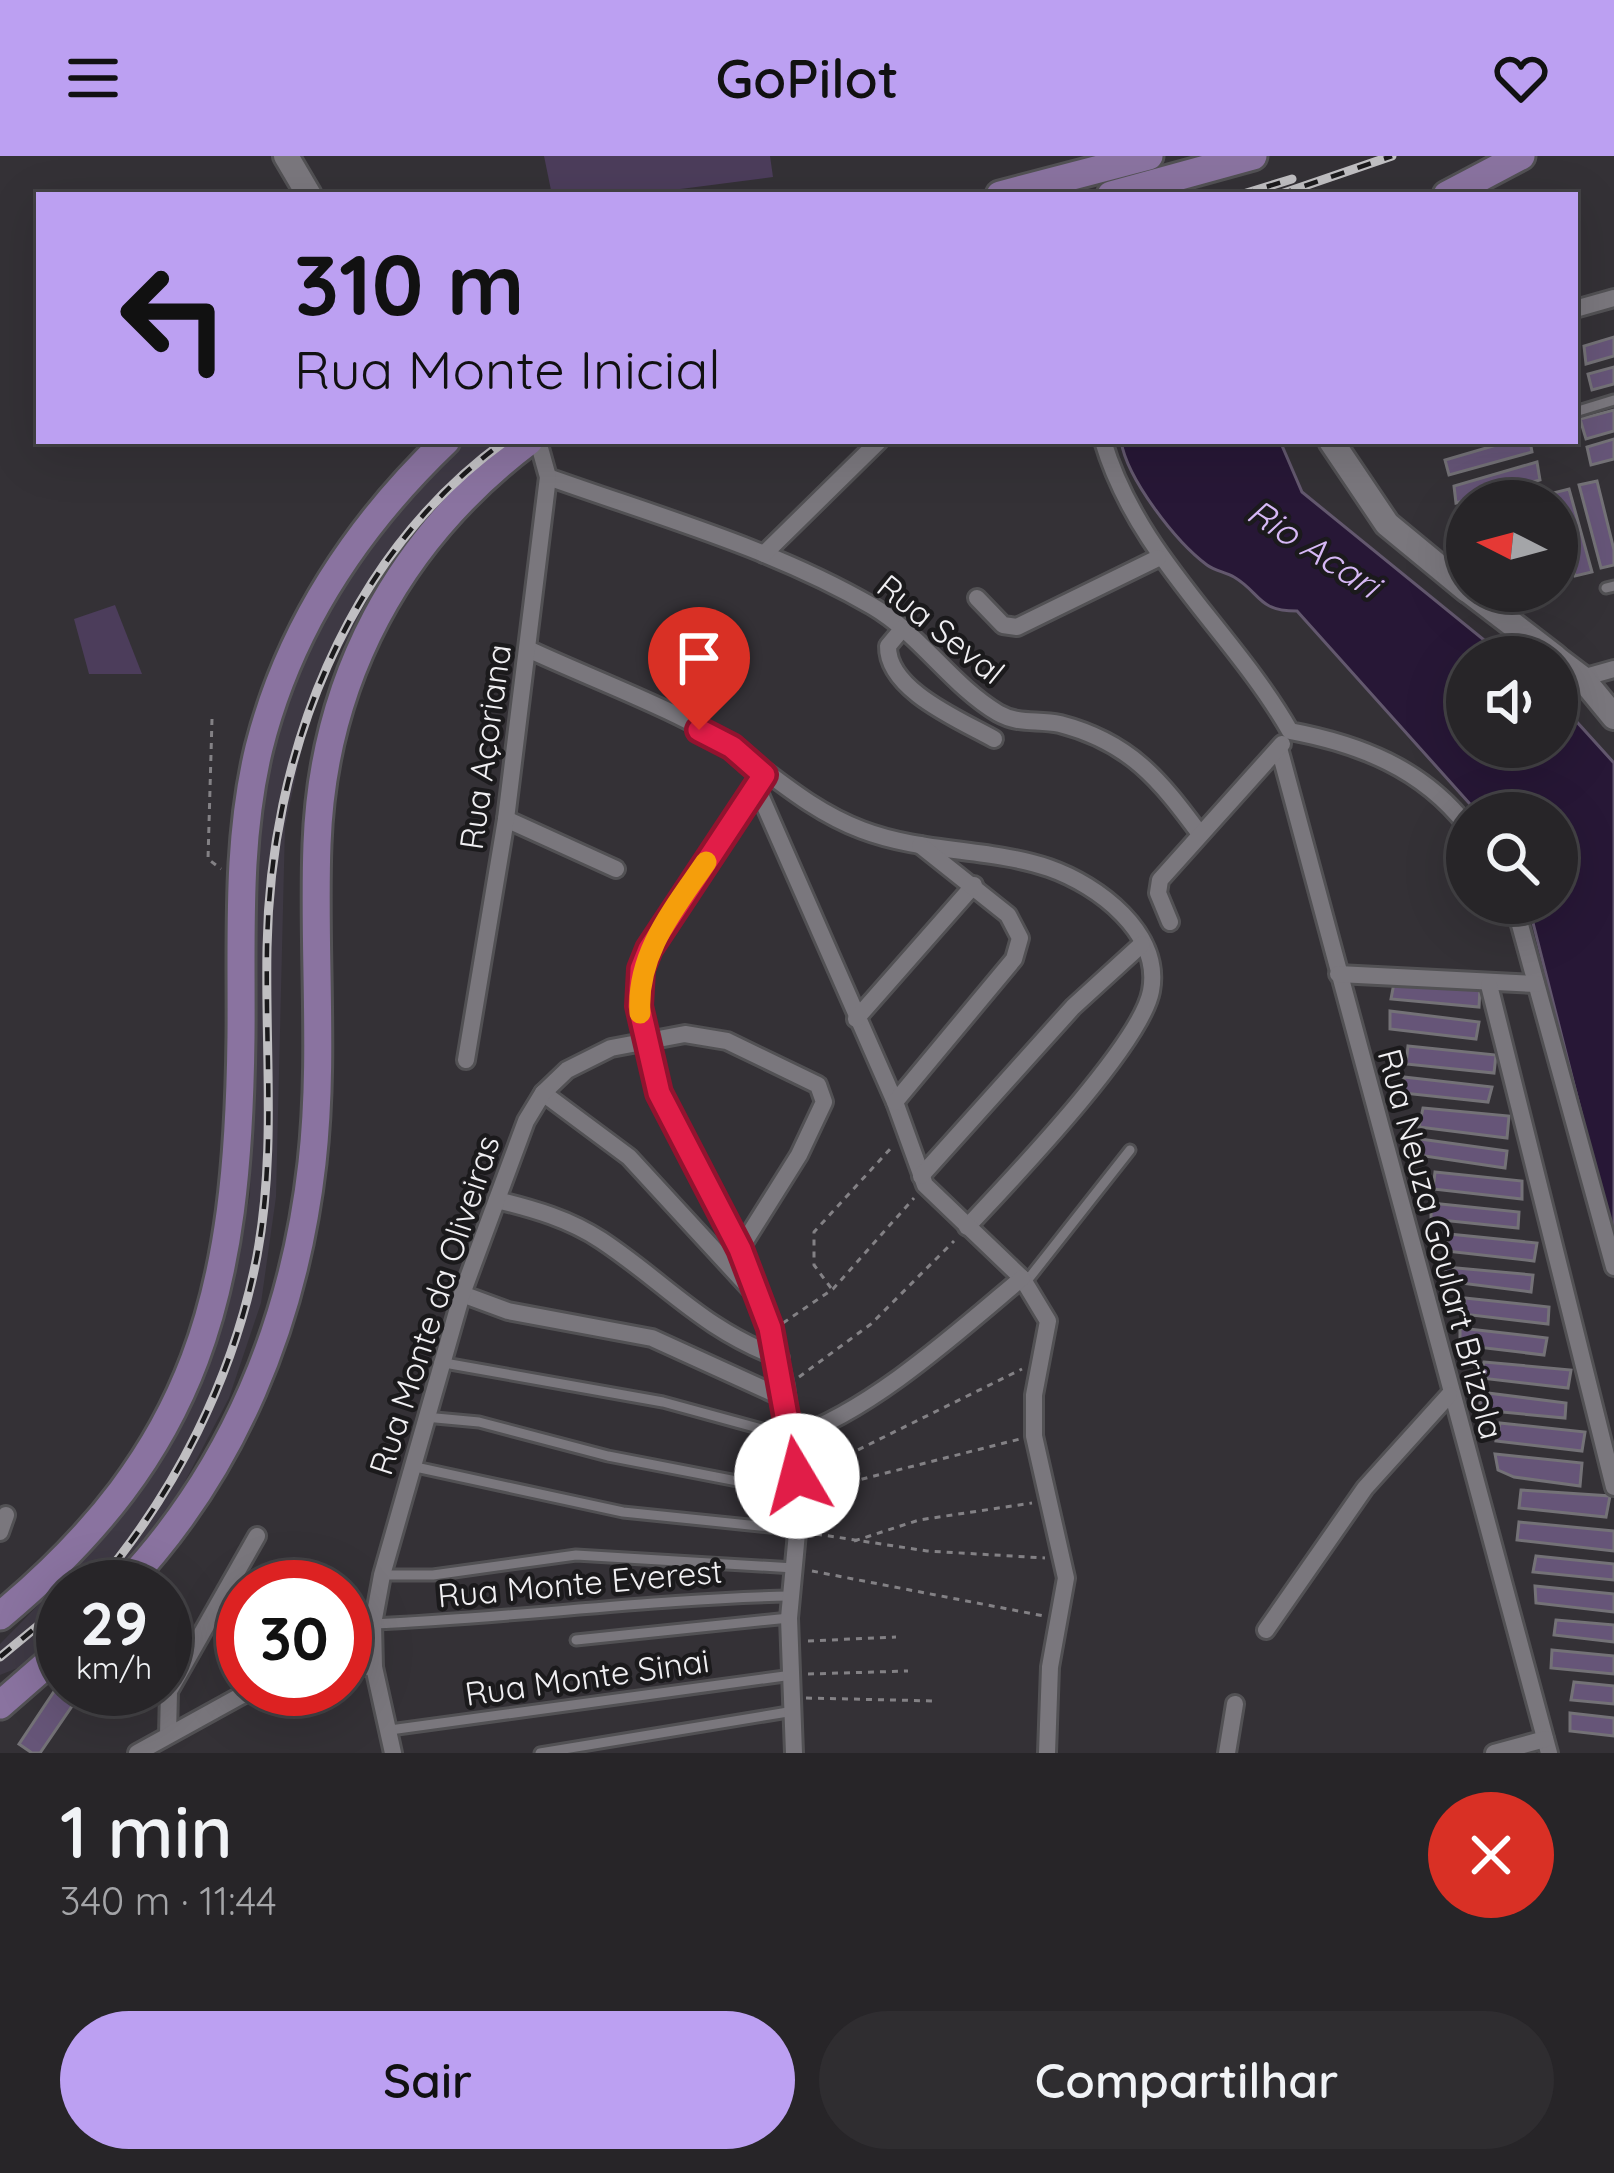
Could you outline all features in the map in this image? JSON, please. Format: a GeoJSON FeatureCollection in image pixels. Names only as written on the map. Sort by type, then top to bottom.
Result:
{"type":"FeatureCollection","features":[{"type":"Feature","properties":{"kind":"main road"},"geometry":{"type":"LineString","coordinates":[[1012,192],[1149,156]]}},
{"type":"Feature","properties":{"kind":"main road"},"geometry":{"type":"LineString","coordinates":[[1123,192],[1252,156]]}},
{"type":"Feature","properties":{"kind":"main road"},"geometry":{"type":"LineString","coordinates":[[1453,192],[1521,156]]}},
{"type":"Feature","properties":{"kind":"main road"},"geometry":{"type":"LineString","coordinates":[[0,1616],[54,1572],[127,1490],[176,1409],[209,1323],[234,1192],[240,870],[260,743],[289,660],[358,536],[443,444]]}},
{"type":"Feature","properties":{"kind":"main road"},"geometry":{"type":"LineString","coordinates":[[146,1560],[188,1511],[237,1427],[267,1363],[293,1266],[313,1159],[317,842],[332,731],[352,663],[382,599],[412,554],[458,500],[529,444]]}},
{"type":"Feature","properties":{"kind":"main road"},"geometry":{"type":"LineString","coordinates":[[0,1705],[36,1674]]}},
{"type":"Feature","properties":{"kind":"street"},"geometry":{"type":"LineString","coordinates":[[286,156],[307,192]]}},
{"type":"Feature","properties":{"kind":"street"},"geometry":{"type":"LineString","coordinates":[[1578,308],[1614,298]]}},
{"type":"Feature","properties":{"kind":"street","name":"Rua Açoriana"},"geometry":{"type":"LineString","coordinates":[[466,1060],[506,819],[548,477],[534,444]]}},
{"type":"Feature","properties":{"kind":"street"},"geometry":{"type":"LineString","coordinates":[[764,554],[876,444]]}},
{"type":"Feature","properties":{"kind":"street"},"geometry":{"type":"LineString","coordinates":[[1104,444],[1131,511],[1159,557],[1247,663],[1290,731],[1357,744],[1425,786],[1446,806]]}},
{"type":"Feature","properties":{"kind":"street"},"geometry":{"type":"LineString","coordinates":[[1333,444],[1387,524],[1446,572]]}},
{"type":"Feature","properties":{"kind":"street","name":"Rua Seval"},"geometry":{"type":"LineString","coordinates":[[548,477],[764,554],[875,608],[991,709],[1013,721],[1060,724],[1127,752],[1150,768],[1201,834]]}},
{"type":"Feature","properties":{"kind":"street"},"geometry":{"type":"LineString","coordinates":[[977,598],[1004,625],[1017,627],[1159,557]]}},
{"type":"Feature","properties":{"kind":"street"},"geometry":{"type":"LineString","coordinates":[[1496,612],[1528,636]]}},
{"type":"Feature","properties":{"kind":"street"},"geometry":{"type":"LineString","coordinates":[[902,628],[887,646],[892,668],[945,711],[994,739]]}},
{"type":"Feature","properties":{"kind":"street"},"geometry":{"type":"LineString","coordinates":[[528,649],[732,747],[760,782],[856,1018],[896,1102],[923,1180],[1024,1280],[1048,1321],[1034,1436],[1064,1558],[1046,1753]]}},
{"type":"Feature","properties":{"kind":"street"},"geometry":{"type":"LineString","coordinates":[[1582,678],[1614,669]]}},
{"type":"Feature","properties":{"kind":"street"},"geometry":{"type":"LineString","coordinates":[[1578,675],[1614,717]]}},
{"type":"Feature","properties":{"kind":"street"},"geometry":{"type":"LineString","coordinates":[[1170,922],[1158,884],[1290,731]]}},
{"type":"Feature","properties":{"kind":"street","name":"Rua Neuza Goulart Brizola"},"geometry":{"type":"LineString","coordinates":[[1280,748],[1449,1395],[1547,1746]]}},
{"type":"Feature","properties":{"kind":"street"},"geometry":{"type":"LineString","coordinates":[[760,782],[864,831],[1044,867],[1078,880],[1116,907],[1142,944],[1153,970],[1150,995],[1129,1035],[1065,1117],[967,1227]]}},
{"type":"Feature","properties":{"kind":"street"},"geometry":{"type":"LineString","coordinates":[[760,782],[649,949],[638,986],[643,1040],[678,1138],[740,1249],[780,1358],[800,1530],[789,1618],[794,1753]]}},
{"type":"Feature","properties":{"kind":"street"},"geometry":{"type":"LineString","coordinates":[[506,819],[616,869]]}},
{"type":"Feature","properties":{"kind":"street"},"geometry":{"type":"LineString","coordinates":[[896,1102],[1018,951],[1016,926],[974,885],[917,842]]}},
{"type":"Feature","properties":{"kind":"street"},"geometry":{"type":"LineString","coordinates":[[856,1018],[974,885]]}},
{"type":"Feature","properties":{"kind":"street"},"geometry":{"type":"LineString","coordinates":[[1520,924],[1614,1267]]}},
{"type":"Feature","properties":{"kind":"street"},"geometry":{"type":"LineString","coordinates":[[923,1180],[1073,1007],[1142,944]]}},
{"type":"Feature","properties":{"kind":"street"},"geometry":{"type":"LineString","coordinates":[[1338,974],[1536,984]]}},
{"type":"Feature","properties":{"kind":"street"},"geometry":{"type":"LineString","coordinates":[[1489,985],[1614,1487]]}},
{"type":"Feature","properties":{"kind":"street","name":"Rua Monte da Oliveiras"},"geometry":{"type":"LineString","coordinates":[[393,1753],[374,1667],[373,1624],[382,1574],[439,1362],[526,1121],[544,1093],[590,1057],[643,1040],[685,1034],[728,1041],[811,1080],[824,1093],[799,1155],[740,1249]]}},
{"type":"Feature","properties":{"kind":"street"},"geometry":{"type":"LineString","coordinates":[[544,1093],[629,1157],[758,1297]]}},
{"type":"Feature","properties":{"kind":"street"},"geometry":{"type":"LineString","coordinates":[[497,1200],[567,1221],[602,1241],[700,1319],[780,1358]]}},
{"type":"Feature","properties":{"kind":"street"},"geometry":{"type":"LineString","coordinates":[[792,1437],[817,1429],[894,1377],[1024,1280]]}},
{"type":"Feature","properties":{"kind":"street"},"geometry":{"type":"LineString","coordinates":[[462,1294],[508,1311],[652,1338],[786,1392]]}},
{"type":"Feature","properties":{"kind":"street"},"geometry":{"type":"LineString","coordinates":[[1266,1630],[1365,1488],[1449,1395]]}},
{"type":"Feature","properties":{"kind":"street"},"geometry":{"type":"LineString","coordinates":[[168,1735],[169,1691],[257,1536]]}},
{"type":"Feature","properties":{"kind":"street"},"geometry":{"type":"LineString","coordinates":[[1227,1753],[1235,1704]]}},
{"type":"Feature","properties":{"kind":"street"},"geometry":{"type":"LineString","coordinates":[[148,1750],[216,1709]]}},
{"type":"Feature","properties":{"kind":"street"},"geometry":{"type":"LineString","coordinates":[[1494,1753],[1547,1746]]}},
{"type":"Feature","properties":{"kind":"lane"},"geometry":{"type":"LineString","coordinates":[[1578,411],[1614,400]]}},
{"type":"Feature","properties":{"kind":"lane"},"geometry":{"type":"LineString","coordinates":[[1024,1280],[1130,1150]]}},
{"type":"Feature","properties":{"kind":"lane"},"geometry":{"type":"LineString","coordinates":[[439,1362],[662,1402],[792,1437]]}},
{"type":"Feature","properties":{"kind":"lane"},"geometry":{"type":"LineString","coordinates":[[424,1417],[478,1422],[608,1456],[798,1485]]}},
{"type":"Feature","properties":{"kind":"lane"},"geometry":{"type":"LineString","coordinates":[[411,1466],[623,1511],[800,1530]]}},
{"type":"Feature","properties":{"kind":"lane"},"geometry":{"type":"LineString","coordinates":[[382,1574],[433,1575],[577,1555],[794,1568]]}},
{"type":"Feature","properties":{"kind":"lane","name":"Rua Monte Everest"},"geometry":{"type":"LineString","coordinates":[[373,1624],[515,1618],[703,1598],[791,1596]]}},
{"type":"Feature","properties":{"kind":"lane","name":"Rua Monte Sinai"},"geometry":{"type":"LineString","coordinates":[[576,1640],[789,1618]]}},
{"type":"Feature","properties":{"kind":"lane","name":"Rua Monte Sinai"},"geometry":{"type":"LineString","coordinates":[[390,1730],[792,1675]]}},
{"type":"Feature","properties":{"kind":"lane"},"geometry":{"type":"LineString","coordinates":[[540,1753],[794,1704]]}},
{"type":"Feature","properties":{"kind":"path"},"geometry":{"type":"LineString","coordinates":[[212,719],[208,859],[218,868],[240,870]]}},
{"type":"Feature","properties":{"kind":"path"},"geometry":{"type":"LineString","coordinates":[[832,1289],[814,1265],[814,1232],[907,1133]]}},
{"type":"Feature","properties":{"kind":"path"},"geometry":{"type":"LineString","coordinates":[[770,1328],[795,1319],[832,1289],[923,1180]]}},
{"type":"Feature","properties":{"kind":"path"},"geometry":{"type":"LineString","coordinates":[[786,1392],[871,1324],[967,1227]]}},
{"type":"Feature","properties":{"kind":"path"},"geometry":{"type":"LineString","coordinates":[[798,1485],[1040,1360]]}},
{"type":"Feature","properties":{"kind":"path"},"geometry":{"type":"LineString","coordinates":[[798,1485],[1034,1436]]}},
{"type":"Feature","properties":{"kind":"path"},"geometry":{"type":"LineString","coordinates":[[853,1542],[919,1520],[1051,1501]]}},
{"type":"Feature","properties":{"kind":"path"},"geometry":{"type":"LineString","coordinates":[[800,1530],[853,1542],[1064,1558]]}},
{"type":"Feature","properties":{"kind":"path"},"geometry":{"type":"LineString","coordinates":[[794,1568],[1058,1619]]}},
{"type":"Feature","properties":{"kind":"path"},"geometry":{"type":"LineString","coordinates":[[789,1641],[896,1637]]}},
{"type":"Feature","properties":{"kind":"path"},"geometry":{"type":"LineString","coordinates":[[792,1675],[908,1671]]}},
{"type":"Feature","properties":{"kind":"path"},"geometry":{"type":"LineString","coordinates":[[794,1704],[936,1701]]}},
{"type":"Feature","properties":{"kind":"shaded area"},"geometry":{"type":"Polygon","coordinates":[[[544,156],[770,156],[773,177],[657,192],[551,192],[544,156]]]}},
{"type":"Feature","properties":{"kind":"shaded area"},"geometry":{"type":"Polygon","coordinates":[[[465,444],[517,444],[398,558],[337,655],[306,729],[285,826],[276,1197],[261,1303],[229,1398],[181,1489],[129,1560],[82,1560],[151,1476],[199,1385],[229,1298],[250,1195],[257,820],[278,722],[309,646],[366,549],[445,460],[465,444]]]}},
{"type":"Feature","properties":{"kind":"shaded area"},"geometry":{"type":"Polygon","coordinates":[[[115,605],[142,674],[89,674],[74,619],[115,605]]]}},
{"type":"Feature","properties":{"kind":"shaded area"},"geometry":{"type":"Polygon","coordinates":[[[36,1607],[36,1657],[0,1675],[0,1644],[36,1607]]]}},
{"type":"Feature","properties":{"kind":"water","name":"Rio Acari"},"geometry":{"type":"Polygon","coordinates":[[[1122,444],[1281,444],[1302,492],[1479,636],[1446,636],[1446,768],[1578,768],[1578,723],[1614,763],[1614,1243],[1533,924],[1578,924],[1578,792],[1459,792],[1297,611],[1274,608],[1234,577],[1207,565],[1155,509],[1122,444]]]}},
{"type":"Feature","properties":{"kind":"building"},"geometry":{"type":"Polygon","coordinates":[[[1614,337],[1614,356],[1586,364],[1584,346],[1614,337]]]}},
{"type":"Feature","properties":{"kind":"building"},"geometry":{"type":"Polygon","coordinates":[[[1614,367],[1614,384],[1592,390],[1588,374],[1614,367]]]}},
{"type":"Feature","properties":{"kind":"building"},"geometry":{"type":"Polygon","coordinates":[[[1614,410],[1614,431],[1586,439],[1580,419],[1614,410]]]}},
{"type":"Feature","properties":{"kind":"building"},"geometry":{"type":"Polygon","coordinates":[[[1614,439],[1614,459],[1591,465],[1587,447],[1614,439]]]}},
{"type":"Feature","properties":{"kind":"building"},"geometry":{"type":"Polygon","coordinates":[[[1500,444],[1531,444],[1532,452],[1449,475],[1445,460],[1500,444]]]}},
{"type":"Feature","properties":{"kind":"building"},"geometry":{"type":"Polygon","coordinates":[[[1537,462],[1540,480],[1475,480],[1537,462]]]}},
{"type":"Feature","properties":{"kind":"building"},"geometry":{"type":"Polygon","coordinates":[[[1597,481],[1614,550],[1614,565],[1601,568],[1579,485],[1597,481]]]}},
{"type":"Feature","properties":{"kind":"building"},"geometry":{"type":"Polygon","coordinates":[[[1578,521],[1592,572],[1578,575],[1578,521]]]}},
{"type":"Feature","properties":{"kind":"building"},"geometry":{"type":"Polygon","coordinates":[[[1394,983],[1480,988],[1479,1007],[1391,999],[1394,983]]]}},
{"type":"Feature","properties":{"kind":"building"},"geometry":{"type":"Polygon","coordinates":[[[1390,1011],[1479,1022],[1476,1039],[1390,1029],[1390,1011]]]}},
{"type":"Feature","properties":{"kind":"building"},"geometry":{"type":"Polygon","coordinates":[[[1408,1046],[1496,1055],[1494,1073],[1406,1064],[1408,1046]]]}},
{"type":"Feature","properties":{"kind":"building"},"geometry":{"type":"Polygon","coordinates":[[[1404,1077],[1492,1087],[1488,1102],[1403,1093],[1404,1077]]]}},
{"type":"Feature","properties":{"kind":"building"},"geometry":{"type":"Polygon","coordinates":[[[1423,1108],[1509,1116],[1507,1138],[1419,1127],[1423,1108]]]}},
{"type":"Feature","properties":{"kind":"building"},"geometry":{"type":"Polygon","coordinates":[[[1420,1139],[1507,1151],[1505,1168],[1418,1155],[1420,1139]]]}},
{"type":"Feature","properties":{"kind":"building"},"geometry":{"type":"Polygon","coordinates":[[[1435,1172],[1522,1181],[1522,1199],[1433,1189],[1435,1172]]]}},
{"type":"Feature","properties":{"kind":"building"},"geometry":{"type":"Polygon","coordinates":[[[1431,1203],[1519,1212],[1518,1228],[1431,1219],[1431,1203]]]}},
{"type":"Feature","properties":{"kind":"building"},"geometry":{"type":"Polygon","coordinates":[[[1449,1234],[1537,1243],[1534,1261],[1446,1251],[1449,1234]]]}},
{"type":"Feature","properties":{"kind":"building"},"geometry":{"type":"Polygon","coordinates":[[[1446,1267],[1533,1275],[1531,1292],[1445,1281],[1446,1267]]]}},
{"type":"Feature","properties":{"kind":"building"},"geometry":{"type":"Polygon","coordinates":[[[1465,1298],[1549,1307],[1548,1324],[1463,1314],[1465,1298]]]}},
{"type":"Feature","properties":{"kind":"building"},"geometry":{"type":"Polygon","coordinates":[[[1460,1328],[1547,1338],[1544,1355],[1460,1345],[1460,1328]]]}},
{"type":"Feature","properties":{"kind":"building"},"geometry":{"type":"Polygon","coordinates":[[[1484,1362],[1571,1370],[1568,1388],[1481,1378],[1484,1362]]]}},
{"type":"Feature","properties":{"kind":"building"},"geometry":{"type":"Polygon","coordinates":[[[1480,1392],[1566,1403],[1565,1418],[1480,1410],[1480,1392]]]}},
{"type":"Feature","properties":{"kind":"building"},"geometry":{"type":"Polygon","coordinates":[[[1500,1423],[1585,1432],[1582,1451],[1496,1441],[1500,1423]]]}},
{"type":"Feature","properties":{"kind":"building"},"geometry":{"type":"Polygon","coordinates":[[[1495,1454],[1582,1463],[1580,1486],[1514,1477],[1498,1470],[1495,1454]]]}},
{"type":"Feature","properties":{"kind":"building"},"geometry":{"type":"Polygon","coordinates":[[[1521,1490],[1610,1496],[1606,1517],[1519,1508],[1521,1490]]]}},
{"type":"Feature","properties":{"kind":"building"},"geometry":{"type":"Polygon","coordinates":[[[1519,1522],[1614,1531],[1614,1551],[1517,1540],[1519,1522]]]}},
{"type":"Feature","properties":{"kind":"building"},"geometry":{"type":"Polygon","coordinates":[[[1536,1556],[1614,1564],[1614,1580],[1533,1572],[1536,1556]]]}},
{"type":"Feature","properties":{"kind":"building"},"geometry":{"type":"Polygon","coordinates":[[[1535,1586],[1614,1594],[1614,1612],[1536,1603],[1535,1586]]]}},
{"type":"Feature","properties":{"kind":"building"},"geometry":{"type":"Polygon","coordinates":[[[1556,1620],[1614,1625],[1614,1642],[1554,1635],[1556,1620]]]}},
{"type":"Feature","properties":{"kind":"building"},"geometry":{"type":"Polygon","coordinates":[[[1552,1650],[1614,1656],[1614,1674],[1551,1668],[1552,1650]]]}},
{"type":"Feature","properties":{"kind":"building"},"geometry":{"type":"Polygon","coordinates":[[[1574,1682],[1614,1686],[1614,1704],[1571,1700],[1574,1682]]]}},
{"type":"Feature","properties":{"kind":"building"},"geometry":{"type":"Polygon","coordinates":[[[1570,1713],[1614,1718],[1614,1736],[1570,1731],[1570,1713]]]}},
{"type":"Feature","properties":{"kind":"building"},"geometry":{"type":"Polygon","coordinates":[[[38,1716],[65,1716],[40,1753],[19,1744],[38,1716]]]}},
{"type":"Feature","properties":{"kind":"railway"},"geometry":{"type":"LineString","coordinates":[[1287,192],[1392,156]]}},
{"type":"Feature","properties":{"kind":"railway"},"geometry":{"type":"LineString","coordinates":[[1250,192],[1292,179]]}},
{"type":"Feature","properties":{"kind":"railway"},"geometry":{"type":"LineString","coordinates":[[117,1560],[151,1513],[197,1432],[247,1301],[266,1179],[272,876],[301,734],[327,666],[360,602],[401,542],[449,488],[501,444]]}},
{"type":"Feature","properties":{"kind":"railway"},"geometry":{"type":"LineString","coordinates":[[0,1657],[36,1627]]}},
{"type":"Feature","properties":{"kind":"slow traffic"},"geometry":{"type":"LineString","coordinates":[[640,1013],[638,986],[649,949],[706,862]]}},
{"type":"Feature","properties":{"kind":"route"},"geometry":{"type":"LineString","coordinates":[[699,730],[732,747],[764,775],[649,949],[638,986],[640,1022],[659,1093],[678,1138],[740,1249],[770,1328],[780,1358],[797,1476]]}}]}
